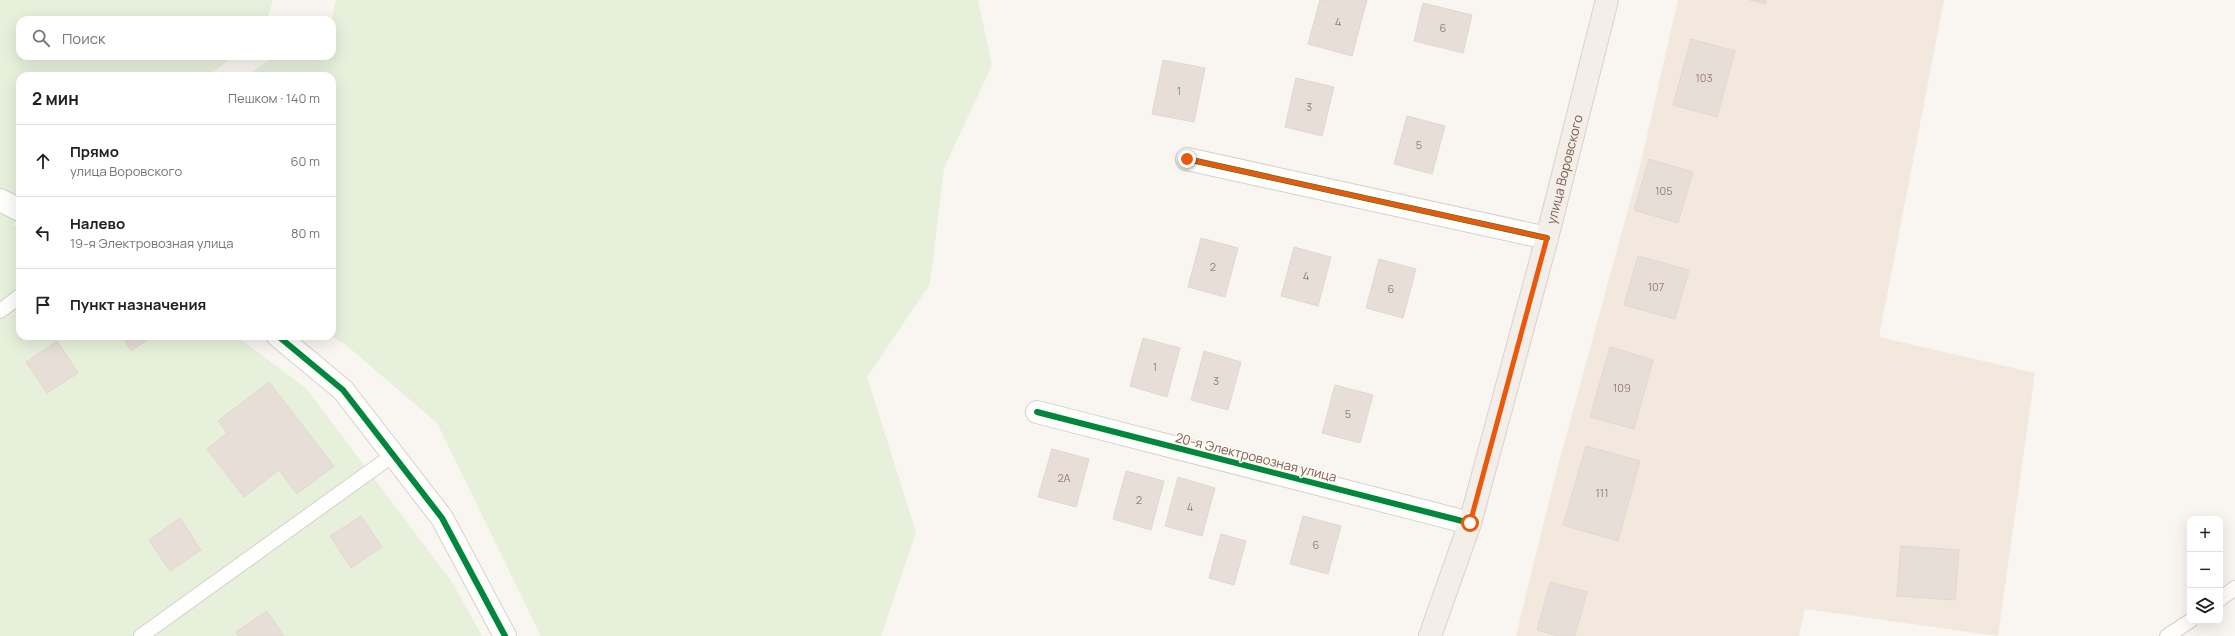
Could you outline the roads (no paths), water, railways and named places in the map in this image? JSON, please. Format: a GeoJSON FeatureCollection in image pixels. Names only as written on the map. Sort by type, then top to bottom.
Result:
{"type":"FeatureCollection","features":[{"type":"Feature","properties":{"kind":"main road","name":"улица Воровского"},"geometry":{"type":"LineString","coordinates":[[1430,636],[1470,523],[1547,238],[1608,0]]}},
{"type":"Feature","properties":{"kind":"street"},"geometry":{"type":"LineString","coordinates":[[1187,159],[1547,238]]}},
{"type":"Feature","properties":{"kind":"street"},"geometry":{"type":"LineString","coordinates":[[0,200],[16,208]]}},
{"type":"Feature","properties":{"kind":"street"},"geometry":{"type":"LineString","coordinates":[[283,340],[343,390],[442,518],[505,636]]}},
{"type":"Feature","properties":{"kind":"street","name":"20-я Электровозная улица"},"geometry":{"type":"LineString","coordinates":[[1037,412],[1470,523]]}},
{"type":"Feature","properties":{"kind":"lane"},"geometry":{"type":"LineString","coordinates":[[0,311],[16,299]]}},
{"type":"Feature","properties":{"kind":"lane"},"geometry":{"type":"LineString","coordinates":[[141,636],[393,455]]}},
{"type":"Feature","properties":{"kind":"lane"},"geometry":{"type":"LineString","coordinates":[[2223,597],[2235,588]]}},
{"type":"Feature","properties":{"kind":"lane"},"geometry":{"type":"LineString","coordinates":[[2167,636],[2187,623]]}}]}
